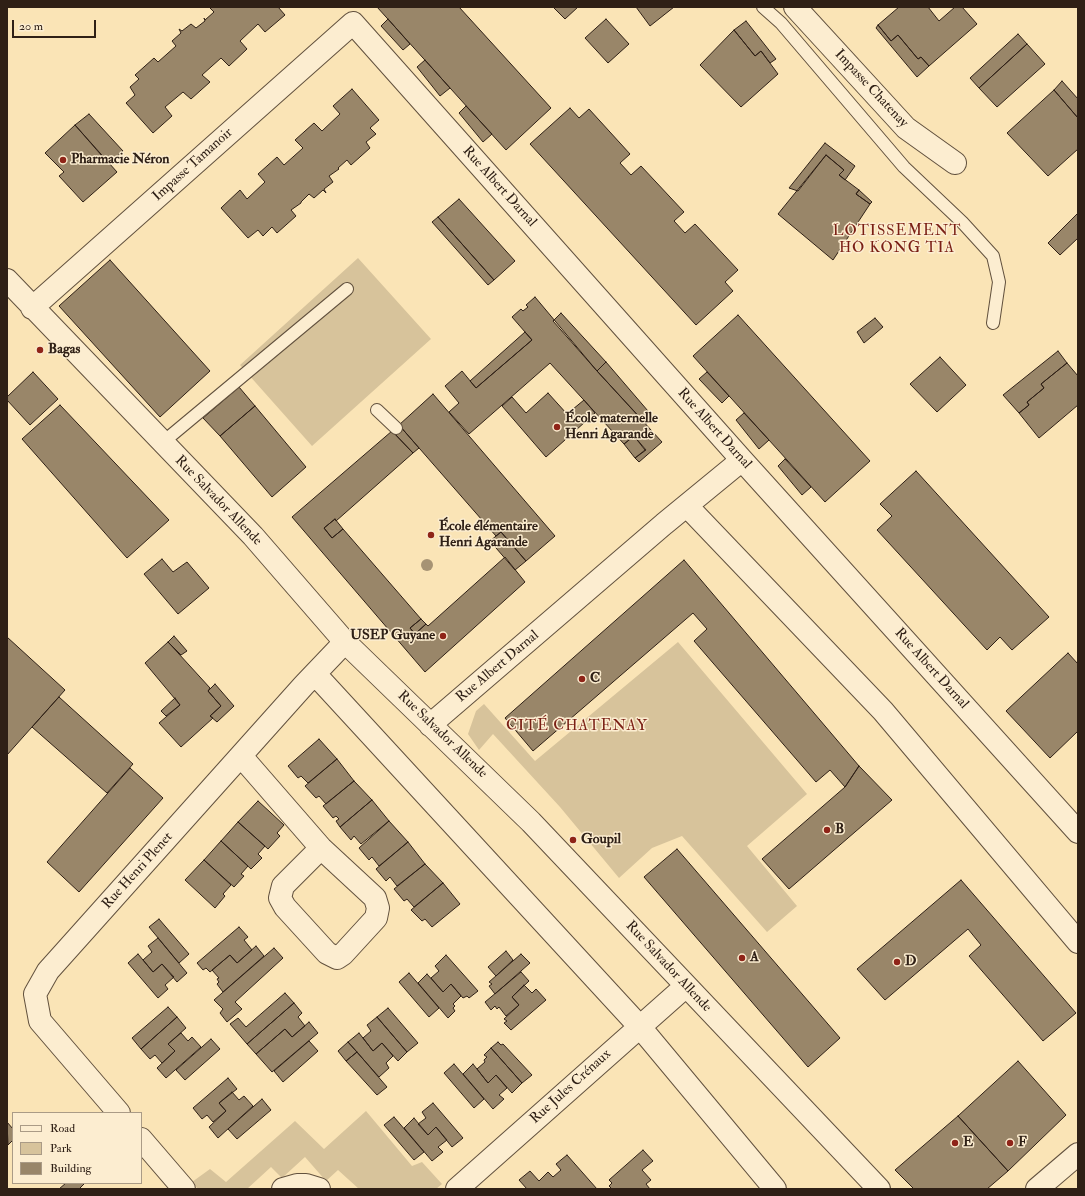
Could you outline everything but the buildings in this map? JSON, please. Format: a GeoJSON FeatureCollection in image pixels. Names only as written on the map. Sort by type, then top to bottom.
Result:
{"type":"FeatureCollection","features":[{"type":"Feature","properties":{"kind":"street","name":"Impasse Chatenay"},"geometry":{"type":"LineString","coordinates":[[795,7],[906,128],[955,163]]}},
{"type":"Feature","properties":{"kind":"street","name":"Impasse Tamanoir"},"geometry":{"type":"LineString","coordinates":[[32,308],[353,23]]}},
{"type":"Feature","properties":{"kind":"street","name":"Rue Albert Darnal"},"geometry":{"type":"LineString","coordinates":[[353,23],[742,460],[1078,832]]}},
{"type":"Feature","properties":{"kind":"street","name":"Rue Salvador Allende"},"geometry":{"type":"LineString","coordinates":[[7,280],[32,308],[252,536],[345,642],[531,822],[879,1189]]}},
{"type":"Feature","properties":{"kind":"street","name":"Rue Albert Darnal"},"geometry":{"type":"LineString","coordinates":[[430,725],[742,460]]}},
{"type":"Feature","properties":{"kind":"street"},"geometry":{"type":"LineString","coordinates":[[687,506],[883,711],[1078,942]]}},
{"type":"Feature","properties":{"kind":"street","name":"Rue Henri Plenet"},"geometry":{"type":"LineString","coordinates":[[118,1112],[40,1021],[35,994],[48,971],[345,642]]}},
{"type":"Feature","properties":{"kind":"street"},"geometry":{"type":"LineString","coordinates":[[315,674],[640,1027],[775,1189]]}},
{"type":"Feature","properties":{"kind":"street"},"geometry":{"type":"LineString","coordinates":[[241,756],[321,848],[374,898],[378,908],[376,918],[343,954],[337,958],[327,953],[285,908],[280,898],[284,886],[321,848]]}},
{"type":"Feature","properties":{"kind":"street","name":"Rue Jules Crénaux"},"geometry":{"type":"LineString","coordinates":[[457,1189],[686,986]]}},
{"type":"Feature","properties":{"kind":"street"},"geometry":{"type":"LineString","coordinates":[[142,1139],[184,1189]]}},
{"type":"Feature","properties":{"kind":"street"},"geometry":{"type":"LineString","coordinates":[[1037,1189],[1078,1154]]}},
{"type":"Feature","properties":{"kind":"street"},"geometry":{"type":"LineString","coordinates":[[282,1189],[297,1185],[306,1185],[319,1189]]}},
{"type":"Feature","properties":{"kind":"lane"},"geometry":{"type":"LineString","coordinates":[[763,7],[781,23],[904,167],[962,222],[993,256],[999,282],[993,323]]}},
{"type":"Feature","properties":{"kind":"lane"},"geometry":{"type":"LineString","coordinates":[[162,443],[347,289]]}},
{"type":"Feature","properties":{"kind":"lane"},"geometry":{"type":"LineString","coordinates":[[378,410],[396,428]]}},
{"type":"Feature","properties":{"kind":"green space"},"geometry":{"type":"Polygon","coordinates":[[[358,258],[431,339],[312,446],[240,365],[358,258]]]}},
{"type":"Feature","properties":{"kind":"green space"},"geometry":{"type":"Polygon","coordinates":[[[678,642],[807,794],[747,846],[797,906],[767,932],[682,836],[652,848],[619,878],[560,807],[493,734],[479,750],[468,734],[476,711],[484,704],[535,761],[678,642]]]}},
{"type":"Feature","properties":{"kind":"green space"},"geometry":{"type":"Polygon","coordinates":[[[366,1111],[412,1166],[422,1162],[442,1184],[436,1189],[359,1189],[338,1170],[326,1181],[305,1157],[282,1178],[271,1167],[247,1189],[198,1189],[192,1182],[210,1169],[226,1182],[295,1121],[324,1149],[366,1111]]]}},
{"type":"Feature","properties":{"kind":"place","name":"Pharmacie Néron"},"geometry":{"type":"Point","coordinates":[63,160]}},
{"type":"Feature","properties":{"kind":"place","name":"Bagas"},"geometry":{"type":"Point","coordinates":[40,350]}},
{"type":"Feature","properties":{"kind":"place","name":"École maternelle Henri Agarande"},"geometry":{"type":"Point","coordinates":[557,427]}},
{"type":"Feature","properties":{"kind":"place","name":"École élémentaire Henri Agarande"},"geometry":{"type":"Point","coordinates":[431,535]}},
{"type":"Feature","properties":{"kind":"place","name":"USEP Guyane"},"geometry":{"type":"Point","coordinates":[443,636]}},
{"type":"Feature","properties":{"kind":"place","name":"C"},"geometry":{"type":"Point","coordinates":[582,679]}},
{"type":"Feature","properties":{"kind":"place","name":"B"},"geometry":{"type":"Point","coordinates":[827,830]}},
{"type":"Feature","properties":{"kind":"place","name":"Goupil"},"geometry":{"type":"Point","coordinates":[573,840]}},
{"type":"Feature","properties":{"kind":"place","name":"A"},"geometry":{"type":"Point","coordinates":[742,958]}},
{"type":"Feature","properties":{"kind":"place","name":"D"},"geometry":{"type":"Point","coordinates":[897,962]}},
{"type":"Feature","properties":{"kind":"place","name":"E"},"geometry":{"type":"Point","coordinates":[955,1143]}},
{"type":"Feature","properties":{"kind":"place","name":"F"},"geometry":{"type":"Point","coordinates":[1010,1143]}},
{"type":"Feature","properties":{"kind":"district","name":"LOTISSEMENT HO KONG TIA"},"geometry":{"type":"Point","coordinates":[897,240]}},
{"type":"Feature","properties":{"kind":"district","name":"CITÉ CHATENAY"},"geometry":{"type":"Point","coordinates":[577,727]}}]}
